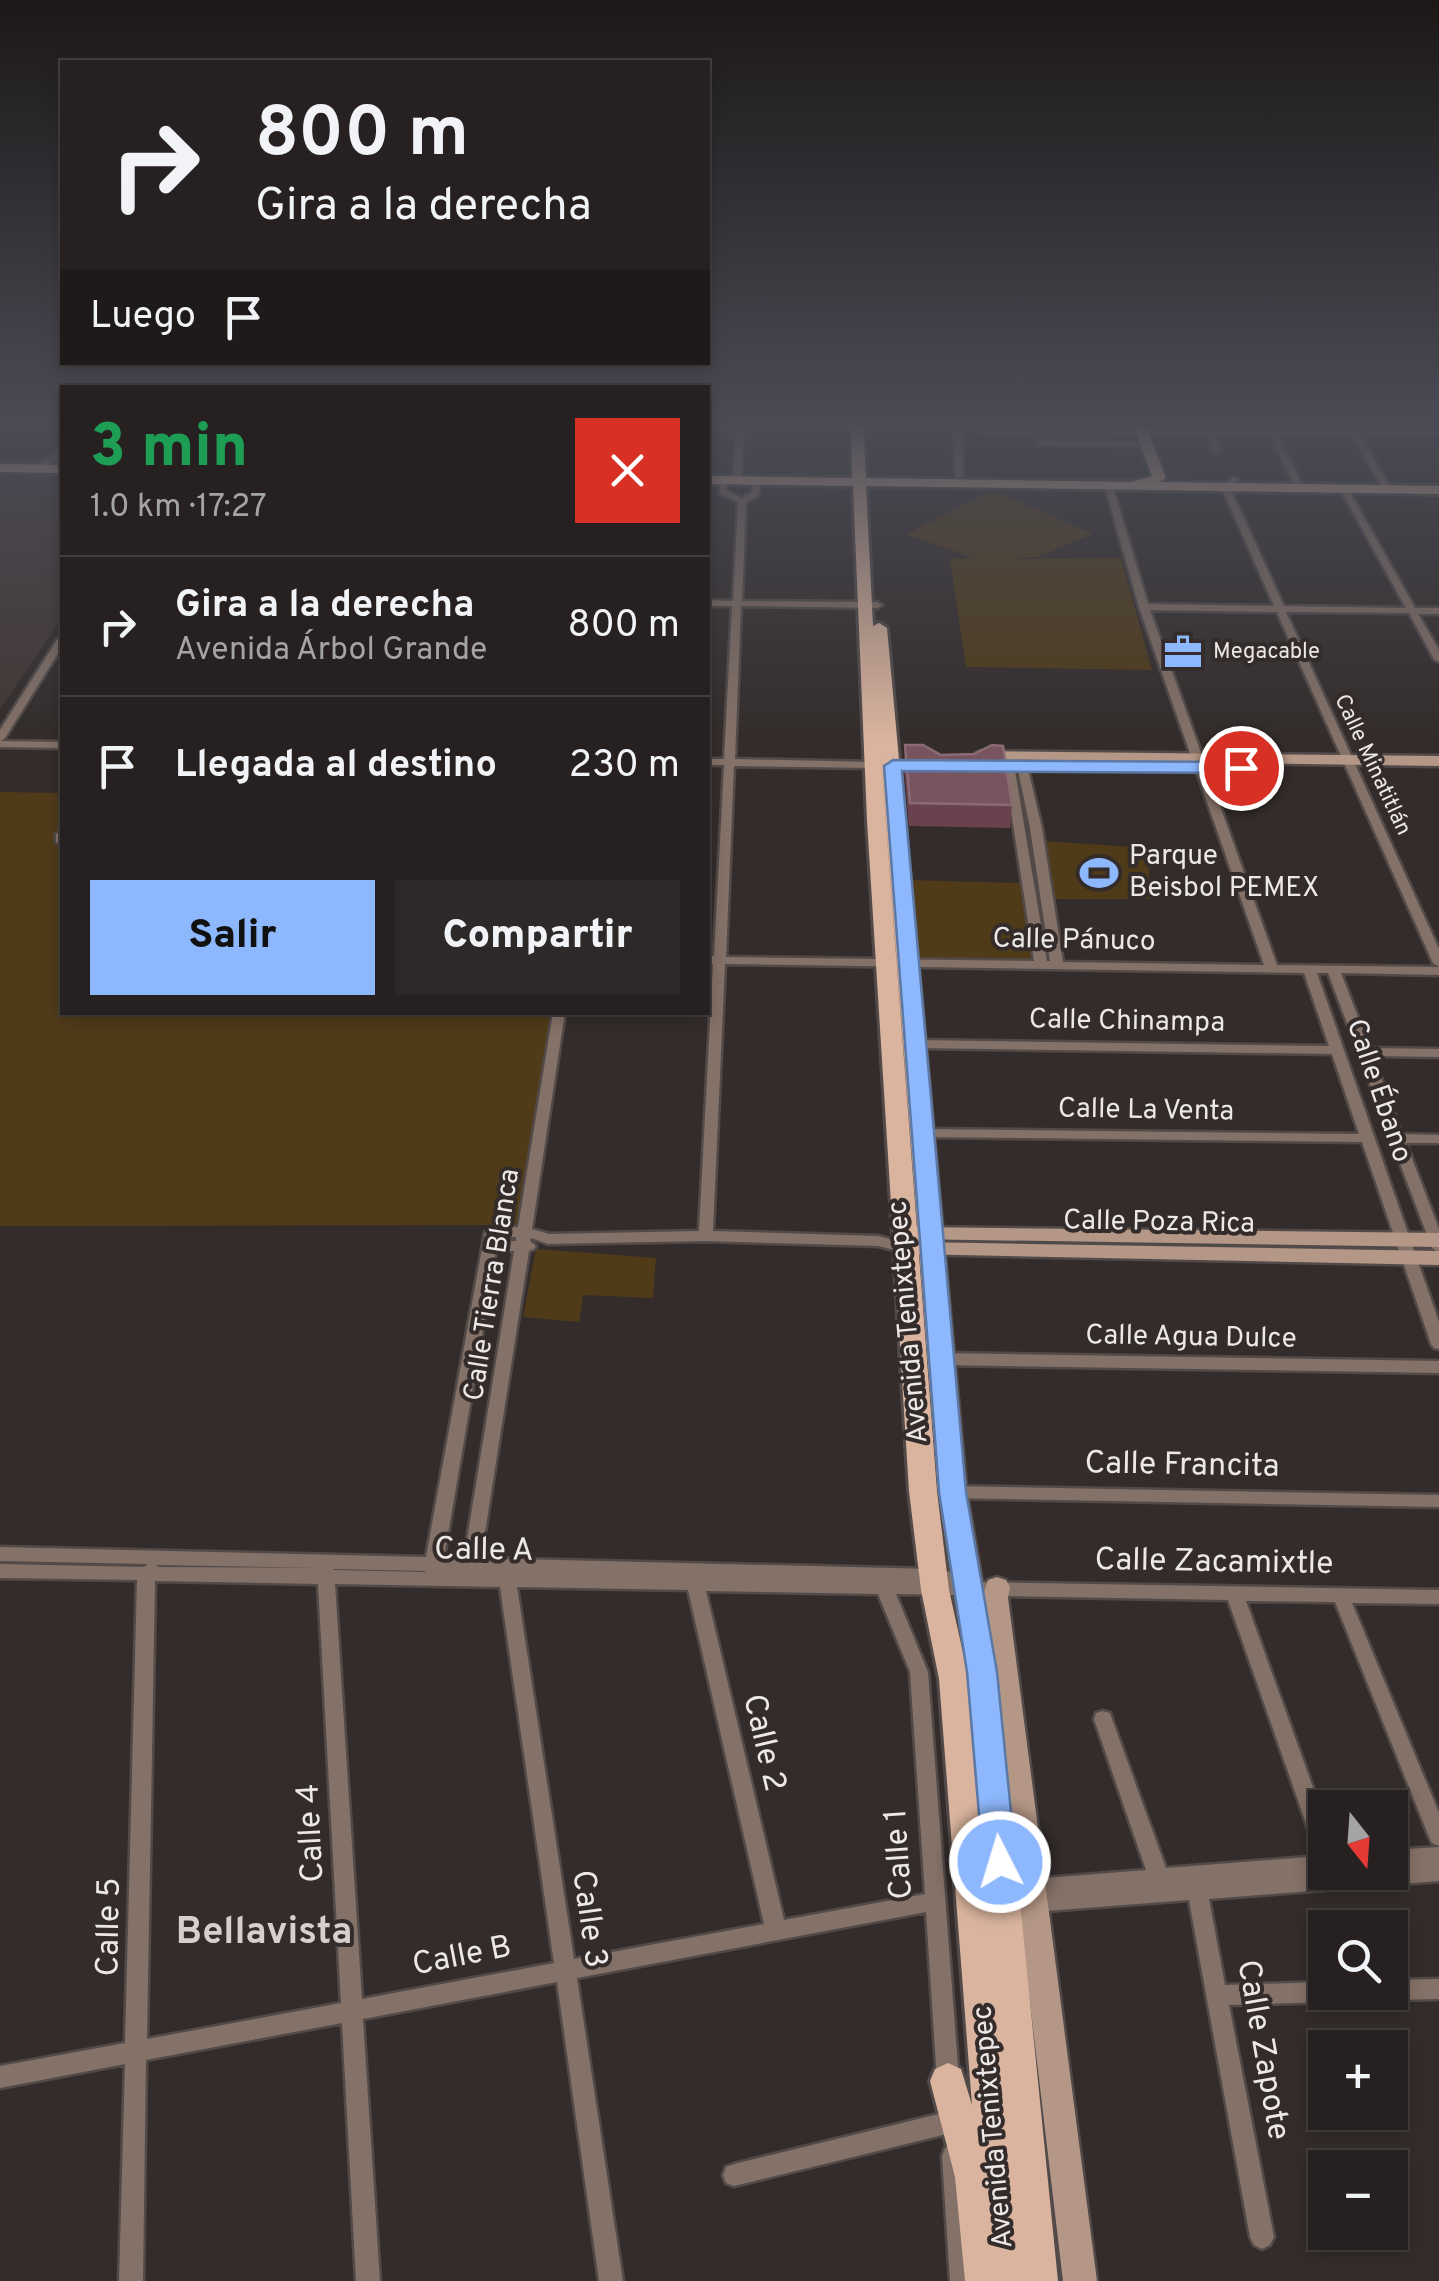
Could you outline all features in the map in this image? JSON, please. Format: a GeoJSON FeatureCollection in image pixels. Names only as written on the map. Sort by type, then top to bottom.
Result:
{"type":"FeatureCollection","features":[{"type":"Feature","properties":{"kind":"main road","name":"Avenida Tenixtepec"},"geometry":{"type":"LineString","coordinates":[[864,526],[876,678],[891,761],[898,963],[919,1241],[942,1359],[952,1492],[980,1586],[982,1672],[1038,2281]]}},
{"type":"Feature","properties":{"kind":"main road","name":"Avenida Tenixtepec"},"geometry":{"type":"LineString","coordinates":[[898,963],[916,1044],[923,1133],[919,1241],[923,1492],[934,1583],[954,1679],[1005,2281]]}},
{"type":"Feature","properties":{"kind":"main road"},"geometry":{"type":"LineString","coordinates":[[948,2081],[973,2177],[984,2281]]}},
{"type":"Feature","properties":{"kind":"street"},"geometry":{"type":"LineString","coordinates":[[706,1236],[714,960],[730,758],[741,526]]}},
{"type":"Feature","properties":{"kind":"street"},"geometry":{"type":"LineString","coordinates":[[1120,526],[1144,608],[1272,968]]}},
{"type":"Feature","properties":{"kind":"street","name":"Calle Minatitlán"},"geometry":{"type":"LineString","coordinates":[[1246,526],[1277,609],[1352,764],[1439,963]]}},
{"type":"Feature","properties":{"kind":"street"},"geometry":{"type":"LineString","coordinates":[[1365,526],[1439,658]]}},
{"type":"Feature","properties":{"kind":"street"},"geometry":{"type":"LineString","coordinates":[[710,603],[870,605]]}},
{"type":"Feature","properties":{"kind":"street"},"geometry":{"type":"LineString","coordinates":[[1144,608],[1439,610]]}},
{"type":"Feature","properties":{"kind":"street"},"geometry":{"type":"LineString","coordinates":[[60,643],[0,741],[60,745]]}},
{"type":"Feature","properties":{"kind":"street"},"geometry":{"type":"LineString","coordinates":[[0,752],[60,753]]}},
{"type":"Feature","properties":{"kind":"street"},"geometry":{"type":"LineString","coordinates":[[710,754],[891,761]]}},
{"type":"Feature","properties":{"kind":"street"},"geometry":{"type":"LineString","coordinates":[[710,762],[730,758]]}},
{"type":"Feature","properties":{"kind":"street"},"geometry":{"type":"LineString","coordinates":[[1201,762],[1016,765],[967,761],[1439,761]]}},
{"type":"Feature","properties":{"kind":"street"},"geometry":{"type":"LineString","coordinates":[[1352,764],[1439,772]]}},
{"type":"Feature","properties":{"kind":"street"},"geometry":{"type":"LineString","coordinates":[[1016,765],[1041,965]]}},
{"type":"Feature","properties":{"kind":"street"},"geometry":{"type":"LineString","coordinates":[[1016,765],[1036,828],[1057,966]]}},
{"type":"Feature","properties":{"kind":"street","name":"Calle Pánuco"},"geometry":{"type":"LineString","coordinates":[[714,960],[1439,971]]}},
{"type":"Feature","properties":{"kind":"street","name":"Calle Ébano"},"geometry":{"type":"LineString","coordinates":[[1309,969],[1439,1344]]}},
{"type":"Feature","properties":{"kind":"street","name":"Calle Ébano"},"geometry":{"type":"LineString","coordinates":[[1334,970],[1438,1247]]}},
{"type":"Feature","properties":{"kind":"street","name":"Calle Tierra Blanca"},"geometry":{"type":"LineString","coordinates":[[471,1572],[559,1015]]}},
{"type":"Feature","properties":{"kind":"street","name":"Calle Chinampa"},"geometry":{"type":"LineString","coordinates":[[916,1044],[1337,1050]]}},
{"type":"Feature","properties":{"kind":"street"},"geometry":{"type":"LineString","coordinates":[[1365,1052],[1439,1053]]}},
{"type":"Feature","properties":{"kind":"street","name":"Calle La Venta"},"geometry":{"type":"LineString","coordinates":[[923,1133],[1368,1138]]}},
{"type":"Feature","properties":{"kind":"street"},"geometry":{"type":"LineString","coordinates":[[1398,1138],[1439,1138]]}},
{"type":"Feature","properties":{"kind":"street","name":"Calle Poza Rica"},"geometry":{"type":"LineString","coordinates":[[526,1240],[706,1236],[1438,1247]]}},
{"type":"Feature","properties":{"kind":"street","name":"Calle Tierra Blanca"},"geometry":{"type":"LineString","coordinates":[[432,1572],[491,1240],[526,1240]]}},
{"type":"Feature","properties":{"kind":"street","name":"Calle Agua Dulce"},"geometry":{"type":"LineString","coordinates":[[942,1359],[1439,1368]]}},
{"type":"Feature","properties":{"kind":"street","name":"Calle Francita"},"geometry":{"type":"LineString","coordinates":[[923,1492],[1439,1500]]}},
{"type":"Feature","properties":{"kind":"street","name":"Calle A"},"geometry":{"type":"LineString","coordinates":[[0,1554],[170,1557],[326,1569],[980,1586]]}},
{"type":"Feature","properties":{"kind":"street"},"geometry":{"type":"LineString","coordinates":[[146,1574],[170,1557]]}},
{"type":"Feature","properties":{"kind":"street","name":"Calle A"},"geometry":{"type":"LineString","coordinates":[[0,1571],[146,1574],[326,1569]]}},
{"type":"Feature","properties":{"kind":"street","name":"Calle 4"},"geometry":{"type":"LineString","coordinates":[[326,1569],[368,2281]]}},
{"type":"Feature","properties":{"kind":"street","name":"Calle 3"},"geometry":{"type":"LineString","coordinates":[[507,1573],[611,2281]]}},
{"type":"Feature","properties":{"kind":"street","name":"Calle 5"},"geometry":{"type":"LineString","coordinates":[[130,2281],[146,1574]]}},
{"type":"Feature","properties":{"kind":"street","name":"Calle A"},"geometry":{"type":"LineString","coordinates":[[694,1576],[885,1589],[934,1583]]}},
{"type":"Feature","properties":{"kind":"street","name":"Calle 2"},"geometry":{"type":"LineString","coordinates":[[694,1576],[776,1931]]}},
{"type":"Feature","properties":{"kind":"street"},"geometry":{"type":"LineString","coordinates":[[980,1586],[995,1598],[1080,2281]]}},
{"type":"Feature","properties":{"kind":"street","name":"Calle Zacamixtle"},"geometry":{"type":"LineString","coordinates":[[980,1586],[1439,1597]]}},
{"type":"Feature","properties":{"kind":"street","name":"Calle 1"},"geometry":{"type":"LineString","coordinates":[[885,1589],[919,1672],[962,2281]]}},
{"type":"Feature","properties":{"kind":"street"},"geometry":{"type":"LineString","coordinates":[[1235,1594],[1308,1801]]}},
{"type":"Feature","properties":{"kind":"street"},"geometry":{"type":"LineString","coordinates":[[1341,1596],[1439,1837]]}},
{"type":"Feature","properties":{"kind":"street"},"geometry":{"type":"LineString","coordinates":[[1103,1720],[1162,1886]]}},
{"type":"Feature","properties":{"kind":"street"},"geometry":{"type":"LineString","coordinates":[[1408,1859],[1439,1856]]}},
{"type":"Feature","properties":{"kind":"street"},"geometry":{"type":"LineString","coordinates":[[1408,1872],[1439,1872]]}},
{"type":"Feature","properties":{"kind":"street"},"geometry":{"type":"LineString","coordinates":[[1034,1896],[1308,1874]]}},
{"type":"Feature","properties":{"kind":"street","name":"Calle Zapote"},"geometry":{"type":"LineString","coordinates":[[1196,1883],[1220,1995],[1262,2237]]}},
{"type":"Feature","properties":{"kind":"street","name":"Calle B"},"geometry":{"type":"LineString","coordinates":[[0,2077],[936,1901]]}},
{"type":"Feature","properties":{"kind":"street"},"geometry":{"type":"LineString","coordinates":[[1408,1990],[1439,1989]]}},
{"type":"Feature","properties":{"kind":"street"},"geometry":{"type":"LineString","coordinates":[[1220,1995],[1308,1992]]}},
{"type":"Feature","properties":{"kind":"street"},"geometry":{"type":"LineString","coordinates":[[734,2175],[951,2122]]}},
{"type":"Feature","properties":{"kind":"shaded area"},"geometry":{"type":"Polygon","coordinates":[[[0,526],[60,526],[60,621],[0,709],[0,526]]]}},
{"type":"Feature","properties":{"kind":"shaded area"},"geometry":{"type":"Polygon","coordinates":[[[921,526],[1076,526],[1093,534],[1037,557],[1006,559],[1121,558],[1152,670],[966,667],[950,559],[973,558],[906,534],[921,526]]]}},
{"type":"Feature","properties":{"kind":"shaded area"},"geometry":{"type":"Polygon","coordinates":[[[0,792],[60,793],[57,832],[60,1015],[552,1015],[520,1225],[0,1226],[0,792]]]}},
{"type":"Feature","properties":{"kind":"shaded area","name":"Parque Beisbol PEMEX"},"geometry":{"type":"Polygon","coordinates":[[[1043,841],[1148,848],[1150,899],[1054,899],[1043,841]]]}},
{"type":"Feature","properties":{"kind":"shaded area"},"geometry":{"type":"Polygon","coordinates":[[[910,880],[1021,883],[1038,963],[915,961],[910,880]]]}},
{"type":"Feature","properties":{"kind":"shaded area"},"geometry":{"type":"Polygon","coordinates":[[[536,1249],[656,1258],[653,1298],[583,1295],[579,1322],[523,1317],[536,1249]]]}},
{"type":"Feature","properties":{"kind":"building"},"geometry":{"type":"Polygon","coordinates":[[[905,745],[923,745],[941,755],[974,754],[992,745],[1003,746],[1012,805],[910,803],[905,745]]]}},
{"type":"Feature","properties":{"kind":"place","name":"Megacable"},"geometry":{"type":"Point","coordinates":[1183,652]}},
{"type":"Feature","properties":{"kind":"place","name":"Parque Beisbol PEMEX"},"geometry":{"type":"Point","coordinates":[1099,873]}},
{"type":"Feature","properties":{"kind":"district","name":"Bellavista"},"geometry":{"type":"Point","coordinates":[264,1933]}},
{"type":"Feature","properties":{"kind":"route"},"geometry":{"type":"LineString","coordinates":[[1000,1862],[982,1672],[952,1492],[893,766],[1241,768]]}}]}
